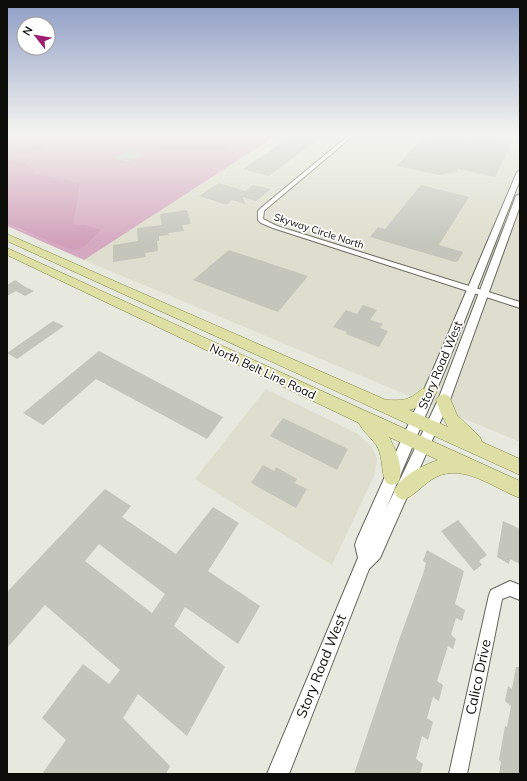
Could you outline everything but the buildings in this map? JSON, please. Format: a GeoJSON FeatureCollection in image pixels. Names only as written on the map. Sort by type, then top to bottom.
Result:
{"type":"FeatureCollection","features":[{"type":"Feature","properties":{"kind":"main road","name":"North Belt Line Road"},"geometry":{"type":"LineString","coordinates":[[7,237],[520,467]]}},
{"type":"Feature","properties":{"kind":"main road","name":"North Belt Line Road"},"geometry":{"type":"LineString","coordinates":[[7,251],[349,412],[520,490]]}},
{"type":"Feature","properties":{"kind":"main road"},"geometry":{"type":"LineString","coordinates":[[56,274],[70,265]]}},
{"type":"Feature","properties":{"kind":"main road"},"geometry":{"type":"LineString","coordinates":[[382,406],[410,405],[422,399],[430,392]]}},
{"type":"Feature","properties":{"kind":"main road"},"geometry":{"type":"LineString","coordinates":[[444,400],[447,413],[452,422],[483,451]]}},
{"type":"Feature","properties":{"kind":"main road"},"geometry":{"type":"LineString","coordinates":[[349,412],[367,423],[388,448],[392,478]]}},
{"type":"Feature","properties":{"kind":"main road"},"geometry":{"type":"LineString","coordinates":[[403,491],[436,467],[450,464],[467,466]]}},
{"type":"Feature","properties":{"kind":"street","name":"Skyway Circle North"},"geometry":{"type":"LineString","coordinates":[[308,171],[261,211],[260,219],[263,222],[472,290]]}},
{"type":"Feature","properties":{"kind":"street","name":"Story Road West"},"geometry":{"type":"LineString","coordinates":[[278,774],[366,559],[374,552],[403,491],[416,443],[424,425],[430,392],[520,172]]}},
{"type":"Feature","properties":{"kind":"street","name":"Story Road West"},"geometry":{"type":"LineString","coordinates":[[424,425],[444,400],[520,196]]}},
{"type":"Feature","properties":{"kind":"street"},"geometry":{"type":"LineString","coordinates":[[472,290],[520,305]]}},
{"type":"Feature","properties":{"kind":"street","name":"Story Road West"},"geometry":{"type":"LineString","coordinates":[[366,559],[363,545],[392,478],[416,443]]}},
{"type":"Feature","properties":{"kind":"street","name":"Calico Drive"},"geometry":{"type":"LineString","coordinates":[[458,774],[496,595],[515,591]]}},
{"type":"Feature","properties":{"kind":"shaded area"},"geometry":{"type":"Polygon","coordinates":[[[7,171],[221,171],[84,260],[7,226],[7,171]]]}},
{"type":"Feature","properties":{"kind":"shaded area"},"geometry":{"type":"Polygon","coordinates":[[[7,171],[34,171],[37,174],[80,183],[73,225],[85,225],[101,230],[82,248],[71,250],[7,223],[7,171]]]}},
{"type":"Feature","properties":{"kind":"shaded area"},"geometry":{"type":"Polygon","coordinates":[[[221,171],[520,171],[520,442],[84,260],[221,171]]]}},
{"type":"Feature","properties":{"kind":"shaded area"},"geometry":{"type":"Polygon","coordinates":[[[266,389],[358,434],[371,446],[377,458],[375,474],[332,565],[195,479],[266,389]]]}}]}
